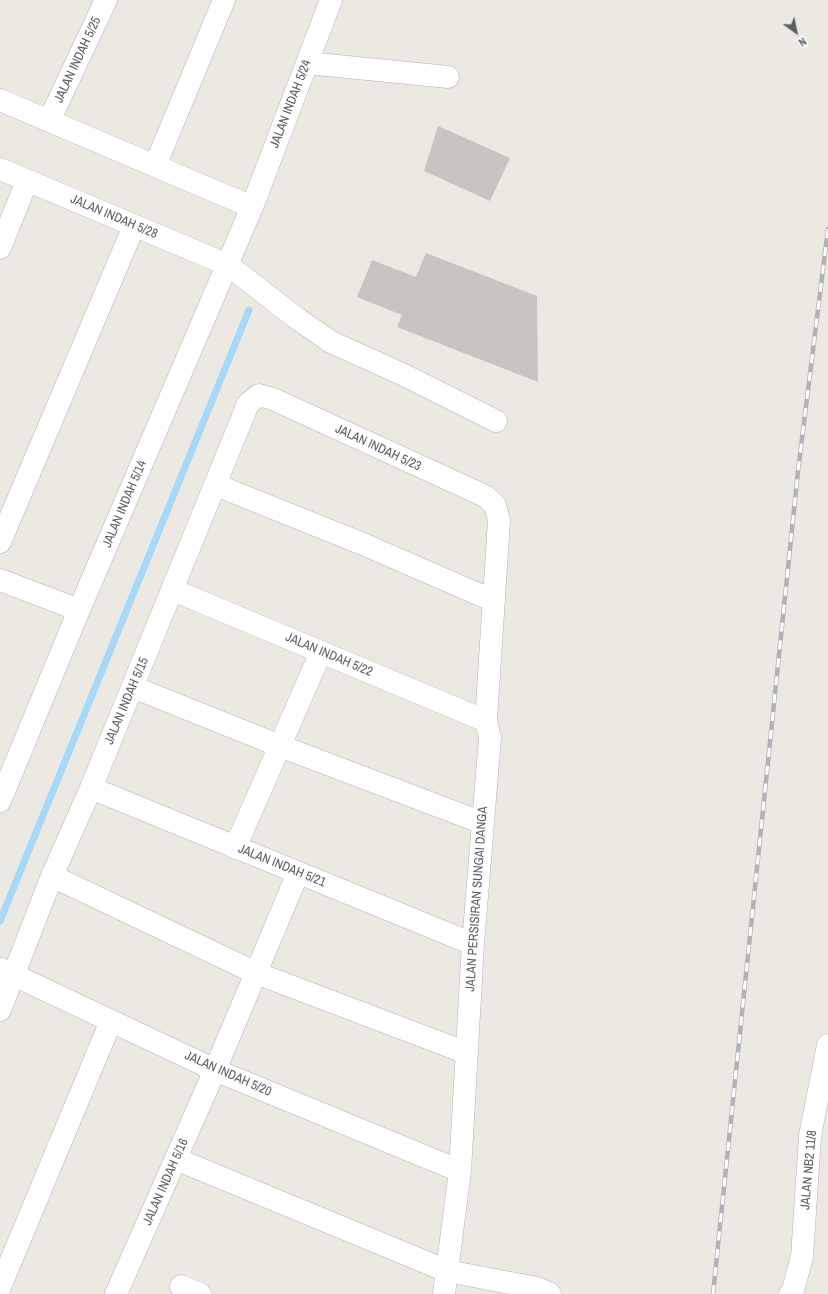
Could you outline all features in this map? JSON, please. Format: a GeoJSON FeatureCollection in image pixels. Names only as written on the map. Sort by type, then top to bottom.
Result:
{"type":"FeatureCollection","features":[{"type":"Feature","properties":{"kind":"street","name":"JALAN INDAH 5/25"},"geometry":{"type":"LineString","coordinates":[[50,121],[106,0]]}},
{"type":"Feature","properties":{"kind":"street"},"geometry":{"type":"LineString","coordinates":[[155,166],[224,0]]}},
{"type":"Feature","properties":{"kind":"street","name":"JALAN INDAH 5/24"},"geometry":{"type":"LineString","coordinates":[[252,207],[331,0]]}},
{"type":"Feature","properties":{"kind":"street"},"geometry":{"type":"LineString","coordinates":[[307,64],[448,76]]}},
{"type":"Feature","properties":{"kind":"street"},"geometry":{"type":"LineString","coordinates":[[0,100],[252,207]]}},
{"type":"Feature","properties":{"kind":"street","name":"JALAN INDAH 5/28"},"geometry":{"type":"LineString","coordinates":[[0,169],[228,265],[295,317],[331,342],[404,375],[496,421]]}},
{"type":"Feature","properties":{"kind":"street"},"geometry":{"type":"LineString","coordinates":[[0,248],[27,181]]}},
{"type":"Feature","properties":{"kind":"street","name":"JALAN INDAH 5/14"},"geometry":{"type":"LineString","coordinates":[[0,801],[79,610],[252,207]]}},
{"type":"Feature","properties":{"kind":"street"},"geometry":{"type":"LineString","coordinates":[[0,542],[134,226]]}},
{"type":"Feature","properties":{"kind":"street","name":"JALAN INDAH 5/15"},"geometry":{"type":"LineString","coordinates":[[0,1010],[7,972],[91,788],[248,404],[259,395]]}},
{"type":"Feature","properties":{"kind":"street","name":"JALAN INDAH 5/23"},"geometry":{"type":"LineString","coordinates":[[259,395],[272,399],[485,496],[495,505]]}},
{"type":"Feature","properties":{"kind":"street"},"geometry":{"type":"LineString","coordinates":[[216,485],[363,544],[494,601]]}},
{"type":"Feature","properties":{"kind":"street","name":"JALAN PERSISIRAN SUNGAI DANGA"},"geometry":{"type":"LineString","coordinates":[[444,1294],[460,1172],[473,944],[490,738],[486,721],[499,520],[495,505]]}},
{"type":"Feature","properties":{"kind":"street"},"geometry":{"type":"LineString","coordinates":[[0,580],[79,610]]}},
{"type":"Feature","properties":{"kind":"street","name":"JALAN INDAH 5/22"},"geometry":{"type":"LineString","coordinates":[[173,590],[486,721]]}},
{"type":"Feature","properties":{"kind":"street"},"geometry":{"type":"LineString","coordinates":[[236,848],[321,652]]}},
{"type":"Feature","properties":{"kind":"street"},"geometry":{"type":"LineString","coordinates":[[133,687],[280,746],[483,823]]}},
{"type":"Feature","properties":{"kind":"street","name":"JALAN INDAH 5/21"},"geometry":{"type":"LineString","coordinates":[[91,788],[473,944]]}},
{"type":"Feature","properties":{"kind":"street","name":"JALAN INDAH 5/16"},"geometry":{"type":"LineString","coordinates":[[116,1294],[216,1070],[298,873]]}},
{"type":"Feature","properties":{"kind":"street"},"geometry":{"type":"LineString","coordinates":[[52,876],[256,973],[467,1052]]}},
{"type":"Feature","properties":{"kind":"street","name":"JALAN INDAH 5/20"},"geometry":{"type":"LineString","coordinates":[[7,972],[216,1070],[460,1172]]}},
{"type":"Feature","properties":{"kind":"street"},"geometry":{"type":"LineString","coordinates":[[0,1287],[111,1021]]}},
{"type":"Feature","properties":{"kind":"street","name":"JALAN NB2 11/8"},"geometry":{"type":"LineString","coordinates":[[790,1294],[793,1290],[802,1257],[810,1136],[828,1045]]}},
{"type":"Feature","properties":{"kind":"street"},"geometry":{"type":"LineString","coordinates":[[176,1159],[447,1271],[537,1288],[550,1294]]}},
{"type":"Feature","properties":{"kind":"building"},"geometry":{"type":"Polygon","coordinates":[[[438,126],[510,158],[490,201],[424,171],[438,126]]]}},
{"type":"Feature","properties":{"kind":"building"},"geometry":{"type":"Polygon","coordinates":[[[426,253],[537,296],[538,382],[397,327],[402,315],[357,297],[372,260],[416,277],[426,253]]]}},
{"type":"Feature","properties":{"kind":"waterway"},"geometry":{"type":"LineString","coordinates":[[0,921],[249,310]]}},
{"type":"Feature","properties":{"kind":"railway"},"geometry":{"type":"LineString","coordinates":[[713,1294],[798,471],[828,229]]}}]}
